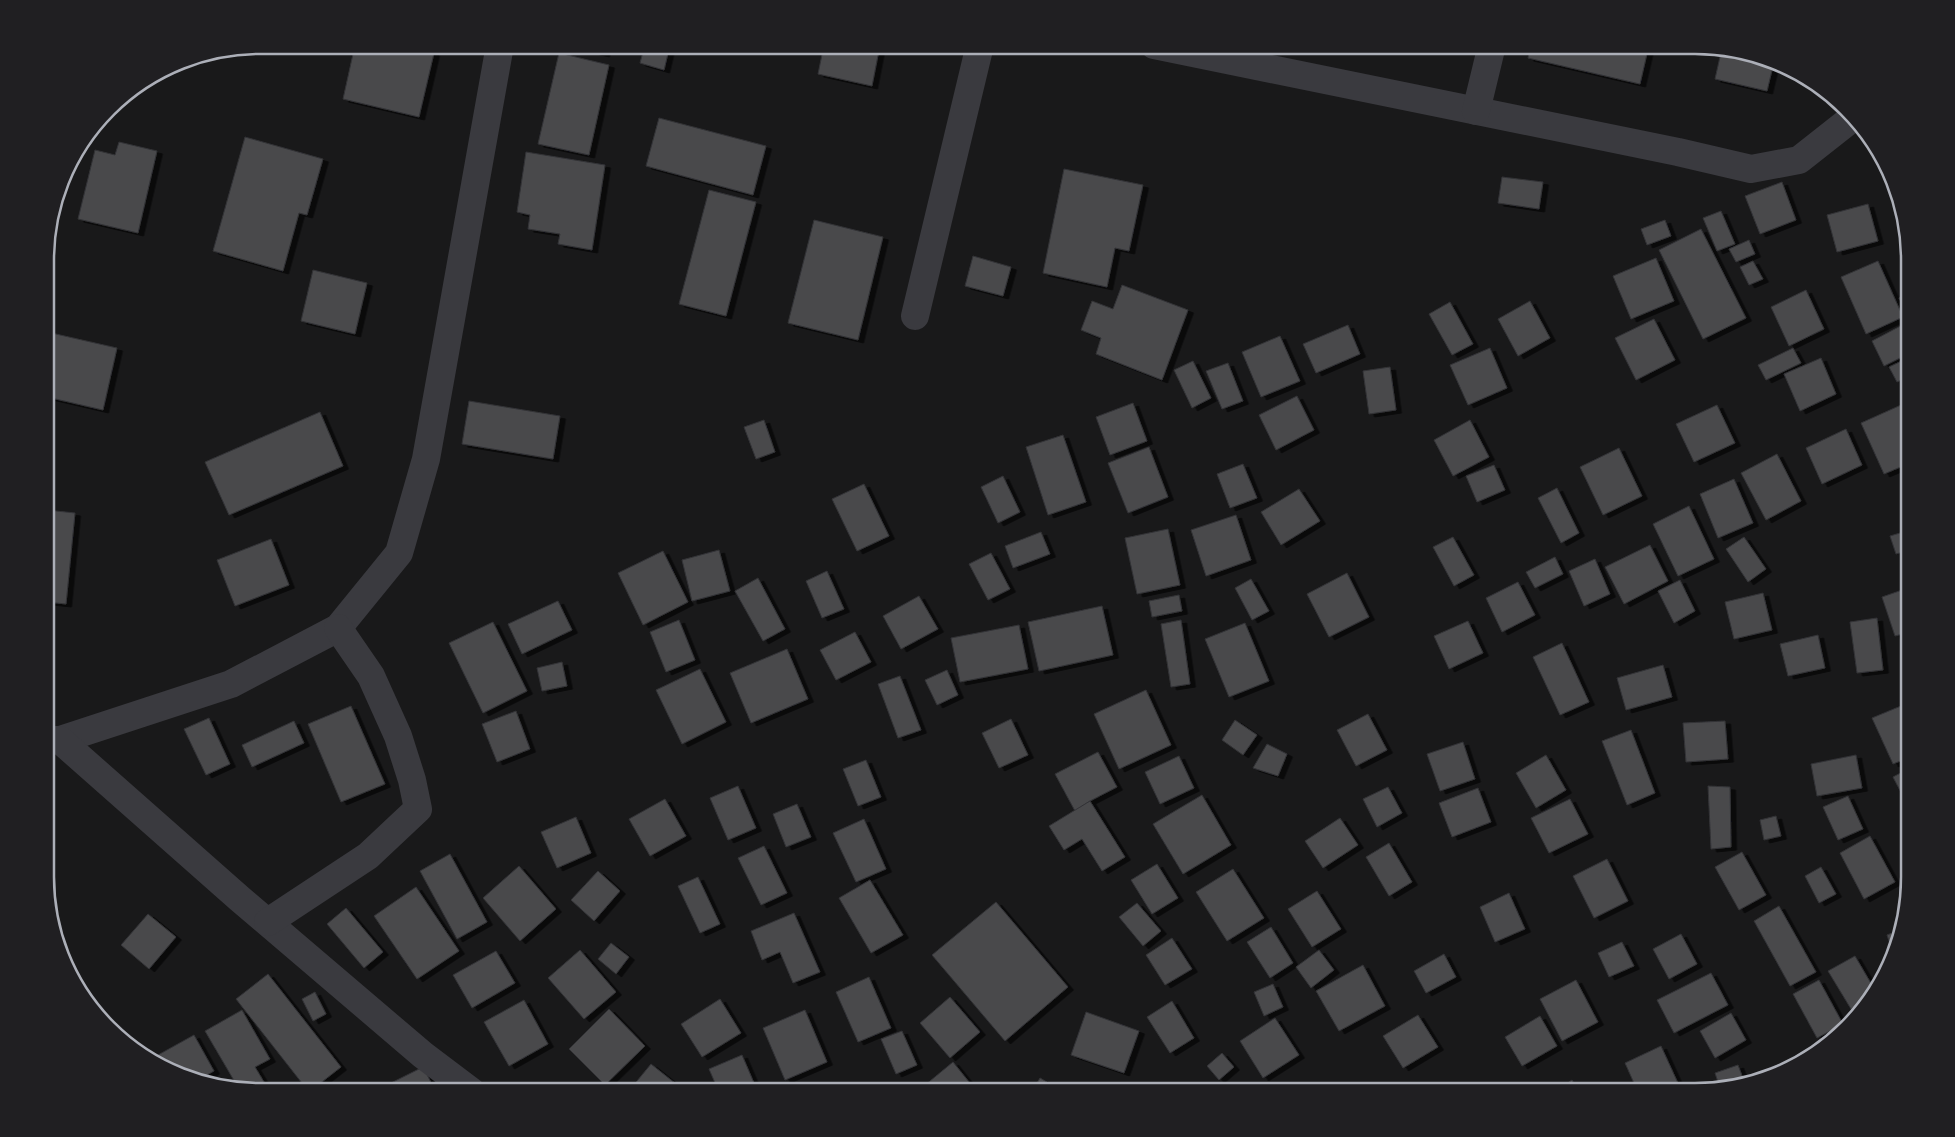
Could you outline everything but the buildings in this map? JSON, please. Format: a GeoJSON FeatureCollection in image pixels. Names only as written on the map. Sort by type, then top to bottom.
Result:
{"type":"FeatureCollection","features":[{"type":"Feature","properties":{"kind":"street"},"geometry":{"type":"LineString","coordinates":[[54,740],[231,684],[338,628],[400,553],[423,468],[498,54]]}},
{"type":"Feature","properties":{"kind":"street"},"geometry":{"type":"LineString","coordinates":[[915,316],[978,54]]}},
{"type":"Feature","properties":{"kind":"street"},"geometry":{"type":"LineString","coordinates":[[1198,54],[1678,152],[1751,169],[1798,160],[1848,122]]}},
{"type":"Feature","properties":{"kind":"street"},"geometry":{"type":"LineString","coordinates":[[1476,111],[1490,54]]}},
{"type":"Feature","properties":{"kind":"street"},"geometry":{"type":"LineString","coordinates":[[268,922],[368,856],[418,809],[412,780],[394,727],[371,676],[338,628]]}},
{"type":"Feature","properties":{"kind":"street"},"geometry":{"type":"LineString","coordinates":[[54,741],[423,1056],[460,1083]]}}]}
